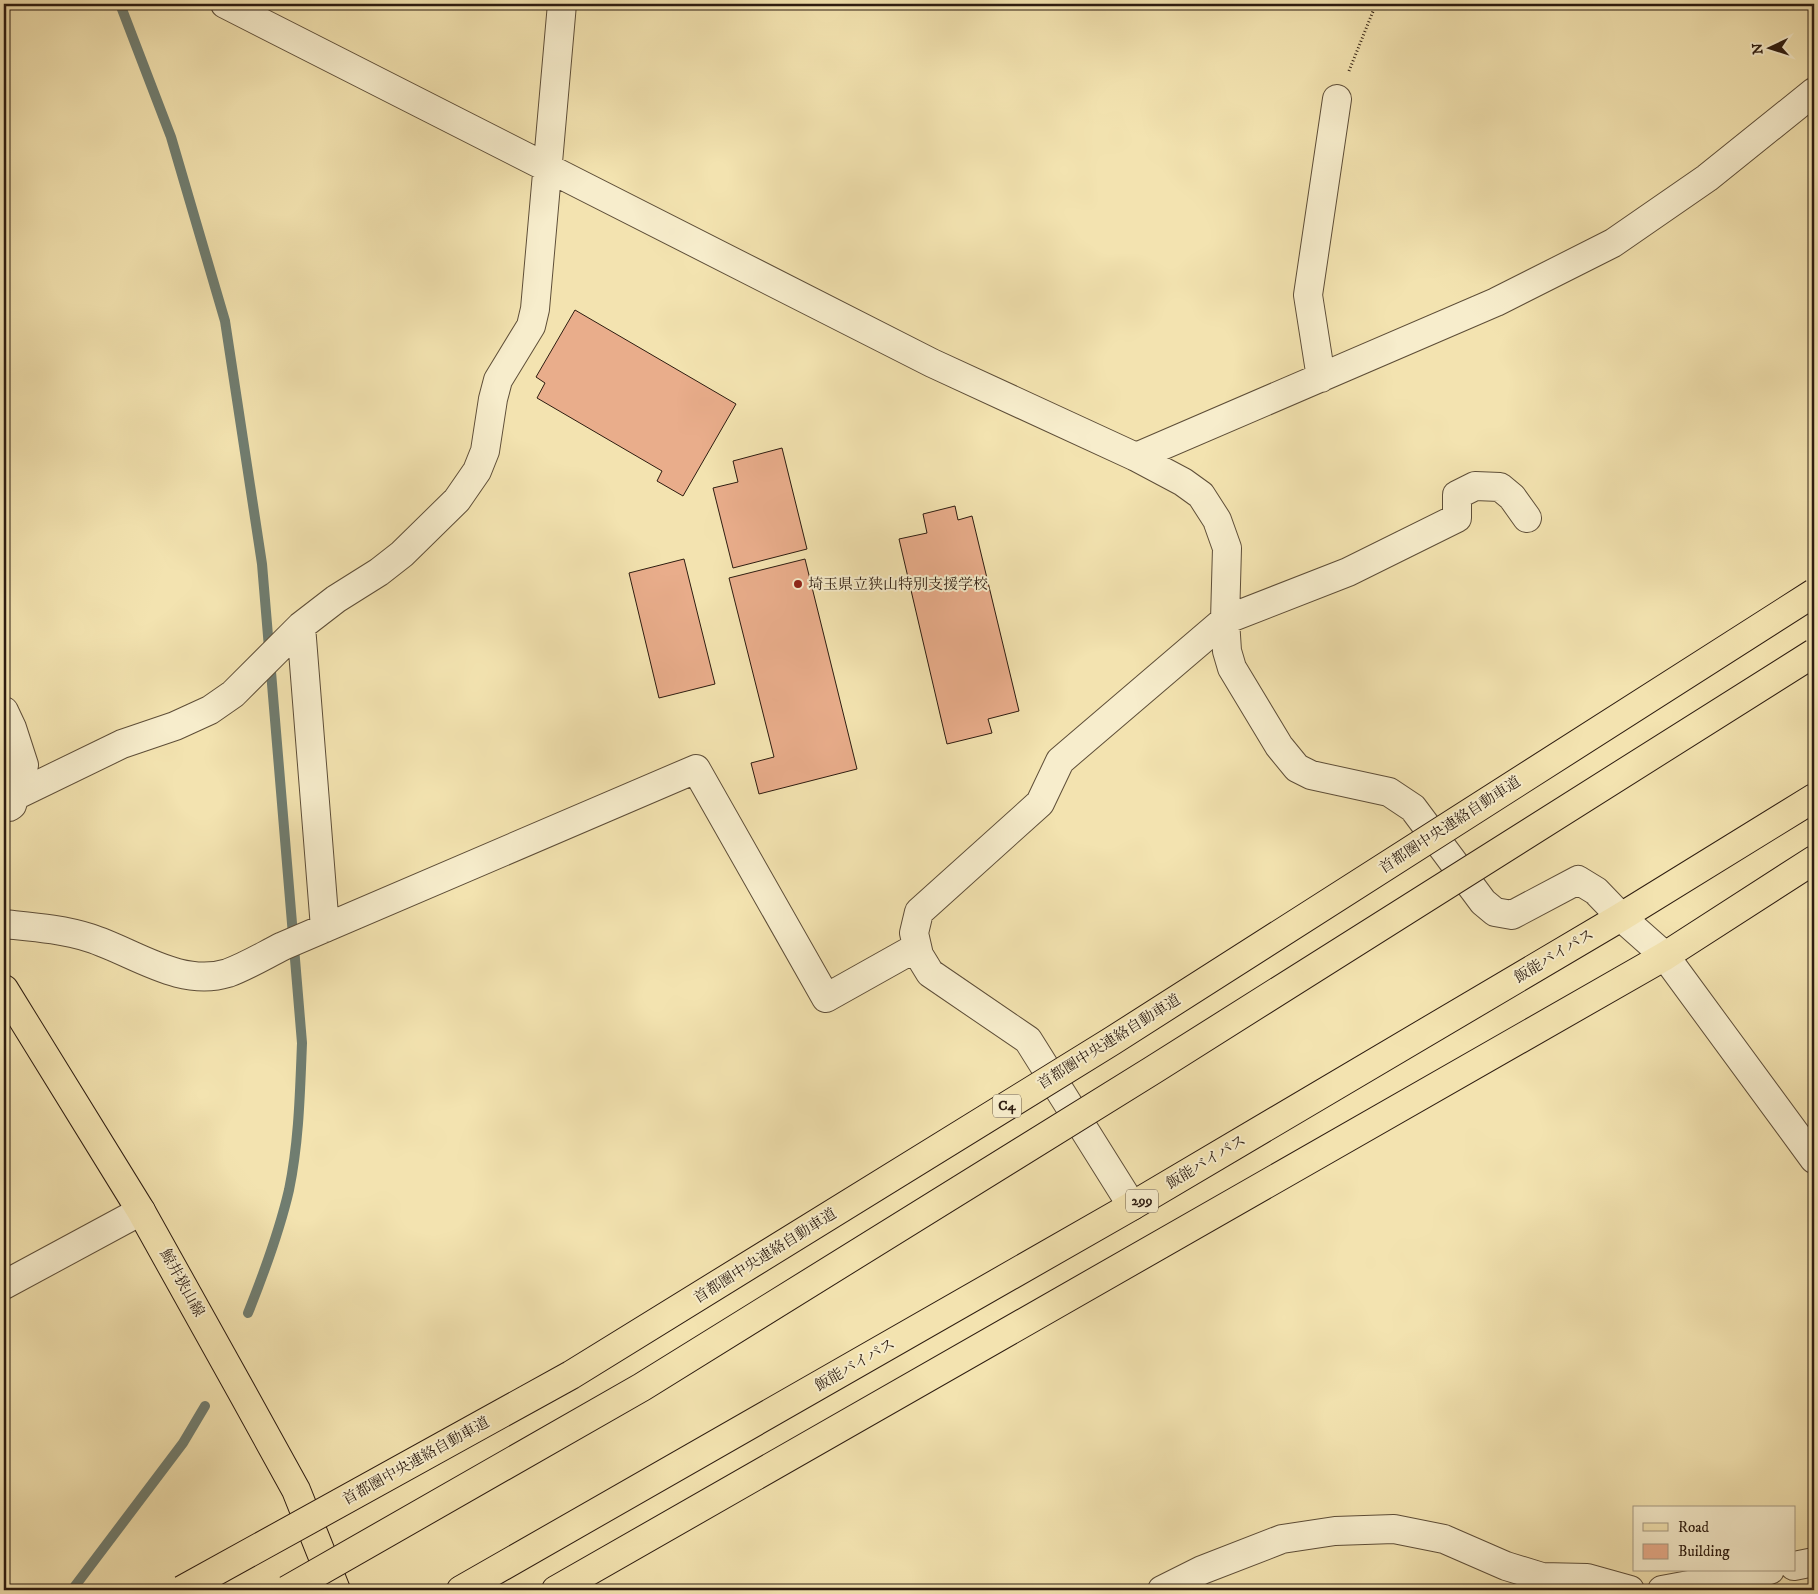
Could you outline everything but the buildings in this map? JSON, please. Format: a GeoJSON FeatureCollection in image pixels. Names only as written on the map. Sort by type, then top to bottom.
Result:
{"type":"FeatureCollection","features":[{"type":"Feature","properties":{"kind":"main road","name":"首都圏中央連絡自動車道"},"geometry":{"type":"LineString","coordinates":[[182,1590],[571,1375],[1112,1041],[1814,593]]}},
{"type":"Feature","properties":{"kind":"main road"},"geometry":{"type":"LineString","coordinates":[[287,1590],[642,1387],[1144,1075],[1814,653]]}},
{"type":"Feature","properties":{"kind":"main road","name":"飯能バイパス"},"geometry":{"type":"LineString","coordinates":[[461,1590],[1132,1206],[1621,916],[1814,798]]}},
{"type":"Feature","properties":{"kind":"main road"},"geometry":{"type":"LineString","coordinates":[[556,1590],[1665,956],[1814,860]]}},
{"type":"Feature","properties":{"kind":"main road","name":"鯨井狭山線"},"geometry":{"type":"LineString","coordinates":[[4,989],[141,1211],[296,1490],[336,1590]]}},
{"type":"Feature","properties":{"kind":"street"},"geometry":{"type":"LineString","coordinates":[[225,4],[932,363],[1136,457],[1183,482],[1200,495],[1217,520],[1227,548],[1225,620],[1227,651],[1232,668],[1279,746],[1297,768],[1311,775],[1389,792],[1413,808],[1483,902],[1495,912],[1512,915],[1578,880],[1596,890],[1621,916],[1665,956],[1814,1159]]}},
{"type":"Feature","properties":{"kind":"street"},"geometry":{"type":"LineString","coordinates":[[9,803],[122,744],[175,726],[210,710],[233,694],[301,626],[336,599],[379,572],[402,554],[457,500],[477,471],[485,451],[498,380],[531,326],[535,309],[562,4]]}},
{"type":"Feature","properties":{"kind":"street"},"geometry":{"type":"LineString","coordinates":[[1136,457],[1496,302],[1613,243],[1708,178],[1814,92]]}},
{"type":"Feature","properties":{"kind":"street"},"geometry":{"type":"LineString","coordinates":[[1321,378],[1308,295],[1337,99]]}},
{"type":"Feature","properties":{"kind":"street"},"geometry":{"type":"LineString","coordinates":[[1132,1206],[1028,1040],[930,973],[919,955],[914,933],[918,912],[1040,803],[1060,761],[1225,620],[1348,572],[1457,518],[1457,495],[1475,486],[1500,487],[1512,497],[1527,518]]}},
{"type":"Feature","properties":{"kind":"street"},"geometry":{"type":"LineString","coordinates":[[301,626],[325,928]]}},
{"type":"Feature","properties":{"kind":"street"},"geometry":{"type":"LineString","coordinates":[[4,711],[12,728],[24,765],[9,803]]}},
{"type":"Feature","properties":{"kind":"street"},"geometry":{"type":"LineString","coordinates":[[4,924],[42,927],[90,938],[178,974],[200,976],[227,973],[325,928],[696,769],[826,998],[917,947]]}},
{"type":"Feature","properties":{"kind":"street"},"geometry":{"type":"LineString","coordinates":[[4,1285],[141,1211]]}},
{"type":"Feature","properties":{"kind":"street"},"geometry":{"type":"LineString","coordinates":[[1162,1590],[1202,1570],[1282,1539],[1335,1531],[1394,1529],[1444,1539],[1506,1566],[1542,1577],[1587,1578],[1630,1590]]}},
{"type":"Feature","properties":{"kind":"street"},"geometry":{"type":"LineString","coordinates":[[1796,1566],[1814,1562]]}},
{"type":"Feature","properties":{"kind":"street"},"geometry":{"type":"LineString","coordinates":[[1662,1590],[1759,1572]]}},
{"type":"Feature","properties":{"kind":"path"},"geometry":{"type":"LineString","coordinates":[[1337,99],[1376,4]]}},
{"type":"Feature","properties":{"kind":"waterway"},"geometry":{"type":"LineString","coordinates":[[120,4],[171,137],[225,321],[262,564],[302,1043],[297,1135],[289,1190],[271,1253],[248,1313]]}},
{"type":"Feature","properties":{"kind":"waterway"},"geometry":{"type":"LineString","coordinates":[[72,1590],[183,1443],[205,1406]]}},
{"type":"Feature","properties":{"kind":"place","name":"埼玉県立狭山特別支援学校"},"geometry":{"type":"Point","coordinates":[798,584]}}]}
